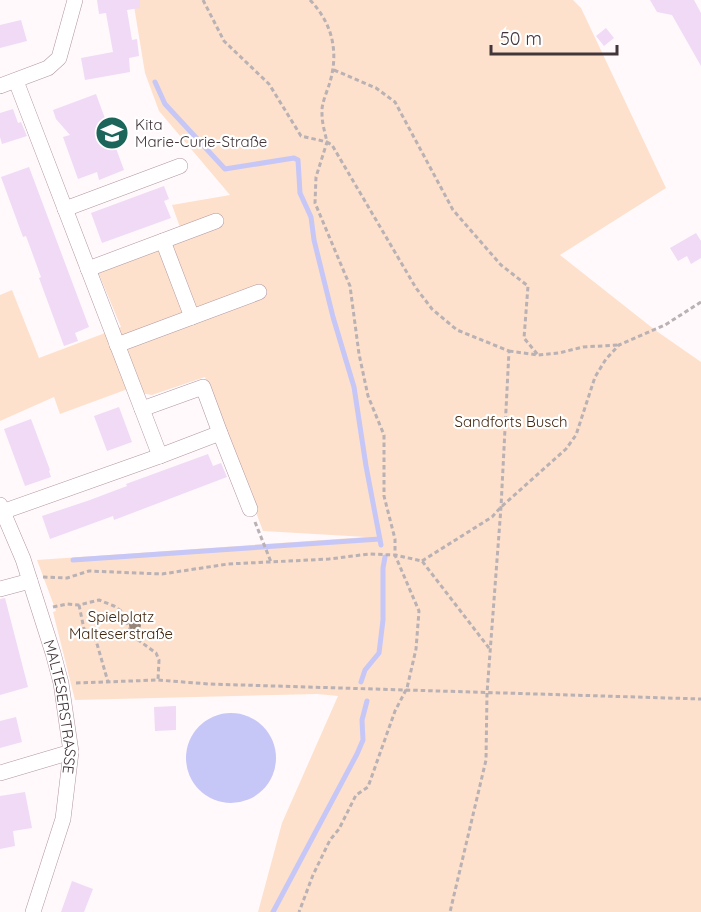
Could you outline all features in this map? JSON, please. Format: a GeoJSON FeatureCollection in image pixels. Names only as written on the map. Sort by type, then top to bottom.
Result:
{"type":"FeatureCollection","features":[{"type":"Feature","properties":{"kind":"street"},"geometry":{"type":"LineString","coordinates":[[0,86],[48,68],[59,57],[75,0]]}},
{"type":"Feature","properties":{"kind":"street"},"geometry":{"type":"LineString","coordinates":[[16,81],[160,456]]}},
{"type":"Feature","properties":{"kind":"street"},"geometry":{"type":"LineString","coordinates":[[65,209],[180,166]]}},
{"type":"Feature","properties":{"kind":"street"},"geometry":{"type":"LineString","coordinates":[[88,269],[216,221]]}},
{"type":"Feature","properties":{"kind":"street"},"geometry":{"type":"LineString","coordinates":[[163,241],[192,317]]}},
{"type":"Feature","properties":{"kind":"street"},"geometry":{"type":"LineString","coordinates":[[117,345],[259,292]]}},
{"type":"Feature","properties":{"kind":"street"},"geometry":{"type":"LineString","coordinates":[[142,409],[203,387],[250,509]]}},
{"type":"Feature","properties":{"kind":"street"},"geometry":{"type":"LineString","coordinates":[[1,508],[160,456],[220,433]]}},
{"type":"Feature","properties":{"kind":"street","name":"MALTESERSTRASSE"},"geometry":{"type":"LineString","coordinates":[[1,508],[30,580],[61,683],[71,752],[63,819],[33,912]]}},
{"type":"Feature","properties":{"kind":"street"},"geometry":{"type":"LineString","coordinates":[[0,589],[30,580]]}},
{"type":"Feature","properties":{"kind":"street"},"geometry":{"type":"LineString","coordinates":[[0,773],[71,752]]}},
{"type":"Feature","properties":{"kind":"path"},"geometry":{"type":"LineString","coordinates":[[203,0],[224,41],[269,84],[301,136],[332,145],[416,288],[432,309],[457,330],[509,351],[538,355],[560,353],[583,347],[619,345],[665,325],[701,302]]}},
{"type":"Feature","properties":{"kind":"path"},"geometry":{"type":"LineString","coordinates":[[299,912],[330,840],[339,829],[356,795],[368,787],[395,711],[407,688],[416,649],[419,611],[396,555],[395,538],[384,496],[384,435],[368,396],[359,354],[350,286],[315,204],[316,177],[327,142],[321,113],[333,70],[335,51],[331,30],[321,12],[310,0]]}},
{"type":"Feature","properties":{"kind":"path"},"geometry":{"type":"LineString","coordinates":[[333,70],[376,88],[395,102],[453,210],[501,265],[528,286],[524,338],[538,355]]}},
{"type":"Feature","properties":{"kind":"path"},"geometry":{"type":"LineString","coordinates":[[422,561],[492,517],[571,442],[576,435],[595,377],[606,359],[619,345]]}},
{"type":"Feature","properties":{"kind":"path"},"geometry":{"type":"LineString","coordinates":[[450,912],[486,760],[487,693],[501,507],[509,351]]}},
{"type":"Feature","properties":{"kind":"path"},"geometry":{"type":"LineString","coordinates":[[250,509],[271,562]]}},
{"type":"Feature","properties":{"kind":"path"},"geometry":{"type":"LineString","coordinates":[[30,580],[45,576],[67,578],[89,571],[162,574],[228,564],[329,559],[369,554],[396,555],[422,561],[490,649]]}},
{"type":"Feature","properties":{"kind":"path"},"geometry":{"type":"LineString","coordinates":[[39,609],[67,604],[78,605],[99,600],[114,606],[121,611],[134,637],[145,647],[156,652],[159,660],[158,680]]}},
{"type":"Feature","properties":{"kind":"path"},"geometry":{"type":"LineString","coordinates":[[78,605],[84,629],[95,637],[108,682]]}},
{"type":"Feature","properties":{"kind":"path"},"geometry":{"type":"LineString","coordinates":[[61,683],[158,680],[209,684],[407,688],[487,693],[701,699]]}},
{"type":"Feature","properties":{"kind":"green space","name":"Sandforts Busch"},"geometry":{"type":"Polygon","coordinates":[[[133,0],[573,0],[581,8],[666,188],[560,255],[655,330],[701,362],[701,912],[258,912],[282,823],[338,696],[317,694],[75,700],[53,612],[56,611],[37,560],[366,537],[263,531],[205,377],[152,395],[125,390],[60,414],[54,397],[0,421],[0,295],[12,290],[39,358],[121,327],[98,272],[181,230],[172,205],[230,195],[159,111],[145,73],[133,0]]]}},
{"type":"Feature","properties":{"kind":"water"},"geometry":{"type":"Polygon","coordinates":[[[231,713],[248,716],[263,726],[273,741],[276,758],[273,775],[263,790],[248,800],[231,803],[214,800],[199,790],[189,775],[186,758],[189,741],[199,726],[214,716],[231,713]]]}},
{"type":"Feature","properties":{"kind":"building"},"geometry":{"type":"Polygon","coordinates":[[[97,0],[140,0],[140,8],[127,10],[132,40],[137,39],[139,56],[129,58],[130,72],[85,80],[81,58],[113,52],[106,13],[99,14],[97,0]]]}},
{"type":"Feature","properties":{"kind":"building"},"geometry":{"type":"Polygon","coordinates":[[[650,0],[694,0],[701,13],[701,66],[672,15],[657,12],[650,0]]]}},
{"type":"Feature","properties":{"kind":"building"},"geometry":{"type":"Polygon","coordinates":[[[21,20],[27,41],[0,48],[0,25],[21,20]]]}},
{"type":"Feature","properties":{"kind":"building"},"geometry":{"type":"Polygon","coordinates":[[[606,28],[614,38],[604,46],[596,36],[606,28]]]}},
{"type":"Feature","properties":{"kind":"building"},"geometry":{"type":"Polygon","coordinates":[[[96,94],[124,170],[99,180],[97,172],[78,179],[63,137],[70,135],[56,119],[53,110],[96,94]]]}},
{"type":"Feature","properties":{"kind":"building"},"geometry":{"type":"Polygon","coordinates":[[[13,109],[18,123],[21,122],[27,136],[2,144],[0,113],[13,109]]]}},
{"type":"Feature","properties":{"kind":"building"},"geometry":{"type":"Polygon","coordinates":[[[29,167],[89,327],[75,333],[78,341],[64,346],[26,236],[23,237],[1,177],[29,167]]]}},
{"type":"Feature","properties":{"kind":"building"},"geometry":{"type":"Polygon","coordinates":[[[164,186],[169,199],[164,201],[171,218],[102,243],[91,213],[164,186]]]}},
{"type":"Feature","properties":{"kind":"building"},"geometry":{"type":"Polygon","coordinates":[[[696,233],[701,241],[701,258],[691,264],[687,256],[678,261],[670,248],[696,233]]]}},
{"type":"Feature","properties":{"kind":"building"},"geometry":{"type":"Polygon","coordinates":[[[119,407],[132,442],[107,451],[94,416],[119,407]]]}},
{"type":"Feature","properties":{"kind":"building"},"geometry":{"type":"Polygon","coordinates":[[[31,419],[51,477],[25,486],[4,429],[31,419]]]}},
{"type":"Feature","properties":{"kind":"building"},"geometry":{"type":"Polygon","coordinates":[[[208,454],[213,466],[221,463],[227,477],[114,520],[113,516],[50,539],[42,516],[90,500],[127,486],[126,484],[208,454]]]}},
{"type":"Feature","properties":{"kind":"building"},"geometry":{"type":"Polygon","coordinates":[[[5,598],[28,687],[0,695],[0,599],[5,598]]]}},
{"type":"Feature","properties":{"kind":"building"},"geometry":{"type":"Polygon","coordinates":[[[176,706],[176,730],[155,731],[154,707],[176,706]]]}},
{"type":"Feature","properties":{"kind":"building"},"geometry":{"type":"Polygon","coordinates":[[[16,717],[22,742],[0,748],[0,721],[16,717]]]}},
{"type":"Feature","properties":{"kind":"building"},"geometry":{"type":"Polygon","coordinates":[[[25,792],[32,828],[13,831],[15,846],[0,849],[0,796],[25,792]]]}},
{"type":"Feature","properties":{"kind":"building"},"geometry":{"type":"Polygon","coordinates":[[[72,881],[93,889],[84,912],[61,912],[72,881]]]}},
{"type":"Feature","properties":{"kind":"waterway"},"geometry":{"type":"LineString","coordinates":[[155,82],[165,104],[225,169],[294,158],[298,160],[300,193],[311,217],[314,240],[333,317],[354,387],[381,545]]}},
{"type":"Feature","properties":{"kind":"waterway"},"geometry":{"type":"LineString","coordinates":[[73,560],[380,539]]}},
{"type":"Feature","properties":{"kind":"waterway"},"geometry":{"type":"LineString","coordinates":[[361,682],[365,670],[379,653],[383,620],[385,557]]}},
{"type":"Feature","properties":{"kind":"waterway"},"geometry":{"type":"LineString","coordinates":[[273,912],[357,754],[363,740],[362,720],[367,701]]}},
{"type":"Feature","properties":{"kind":"place","name":"Kita Marie-Curie-Straße"},"geometry":{"type":"Point","coordinates":[112,133]}},
{"type":"Feature","properties":{"kind":"park label","name":"Spielplatz Malteserstraße"},"geometry":{"type":"Point","coordinates":[121,624]}}]}
